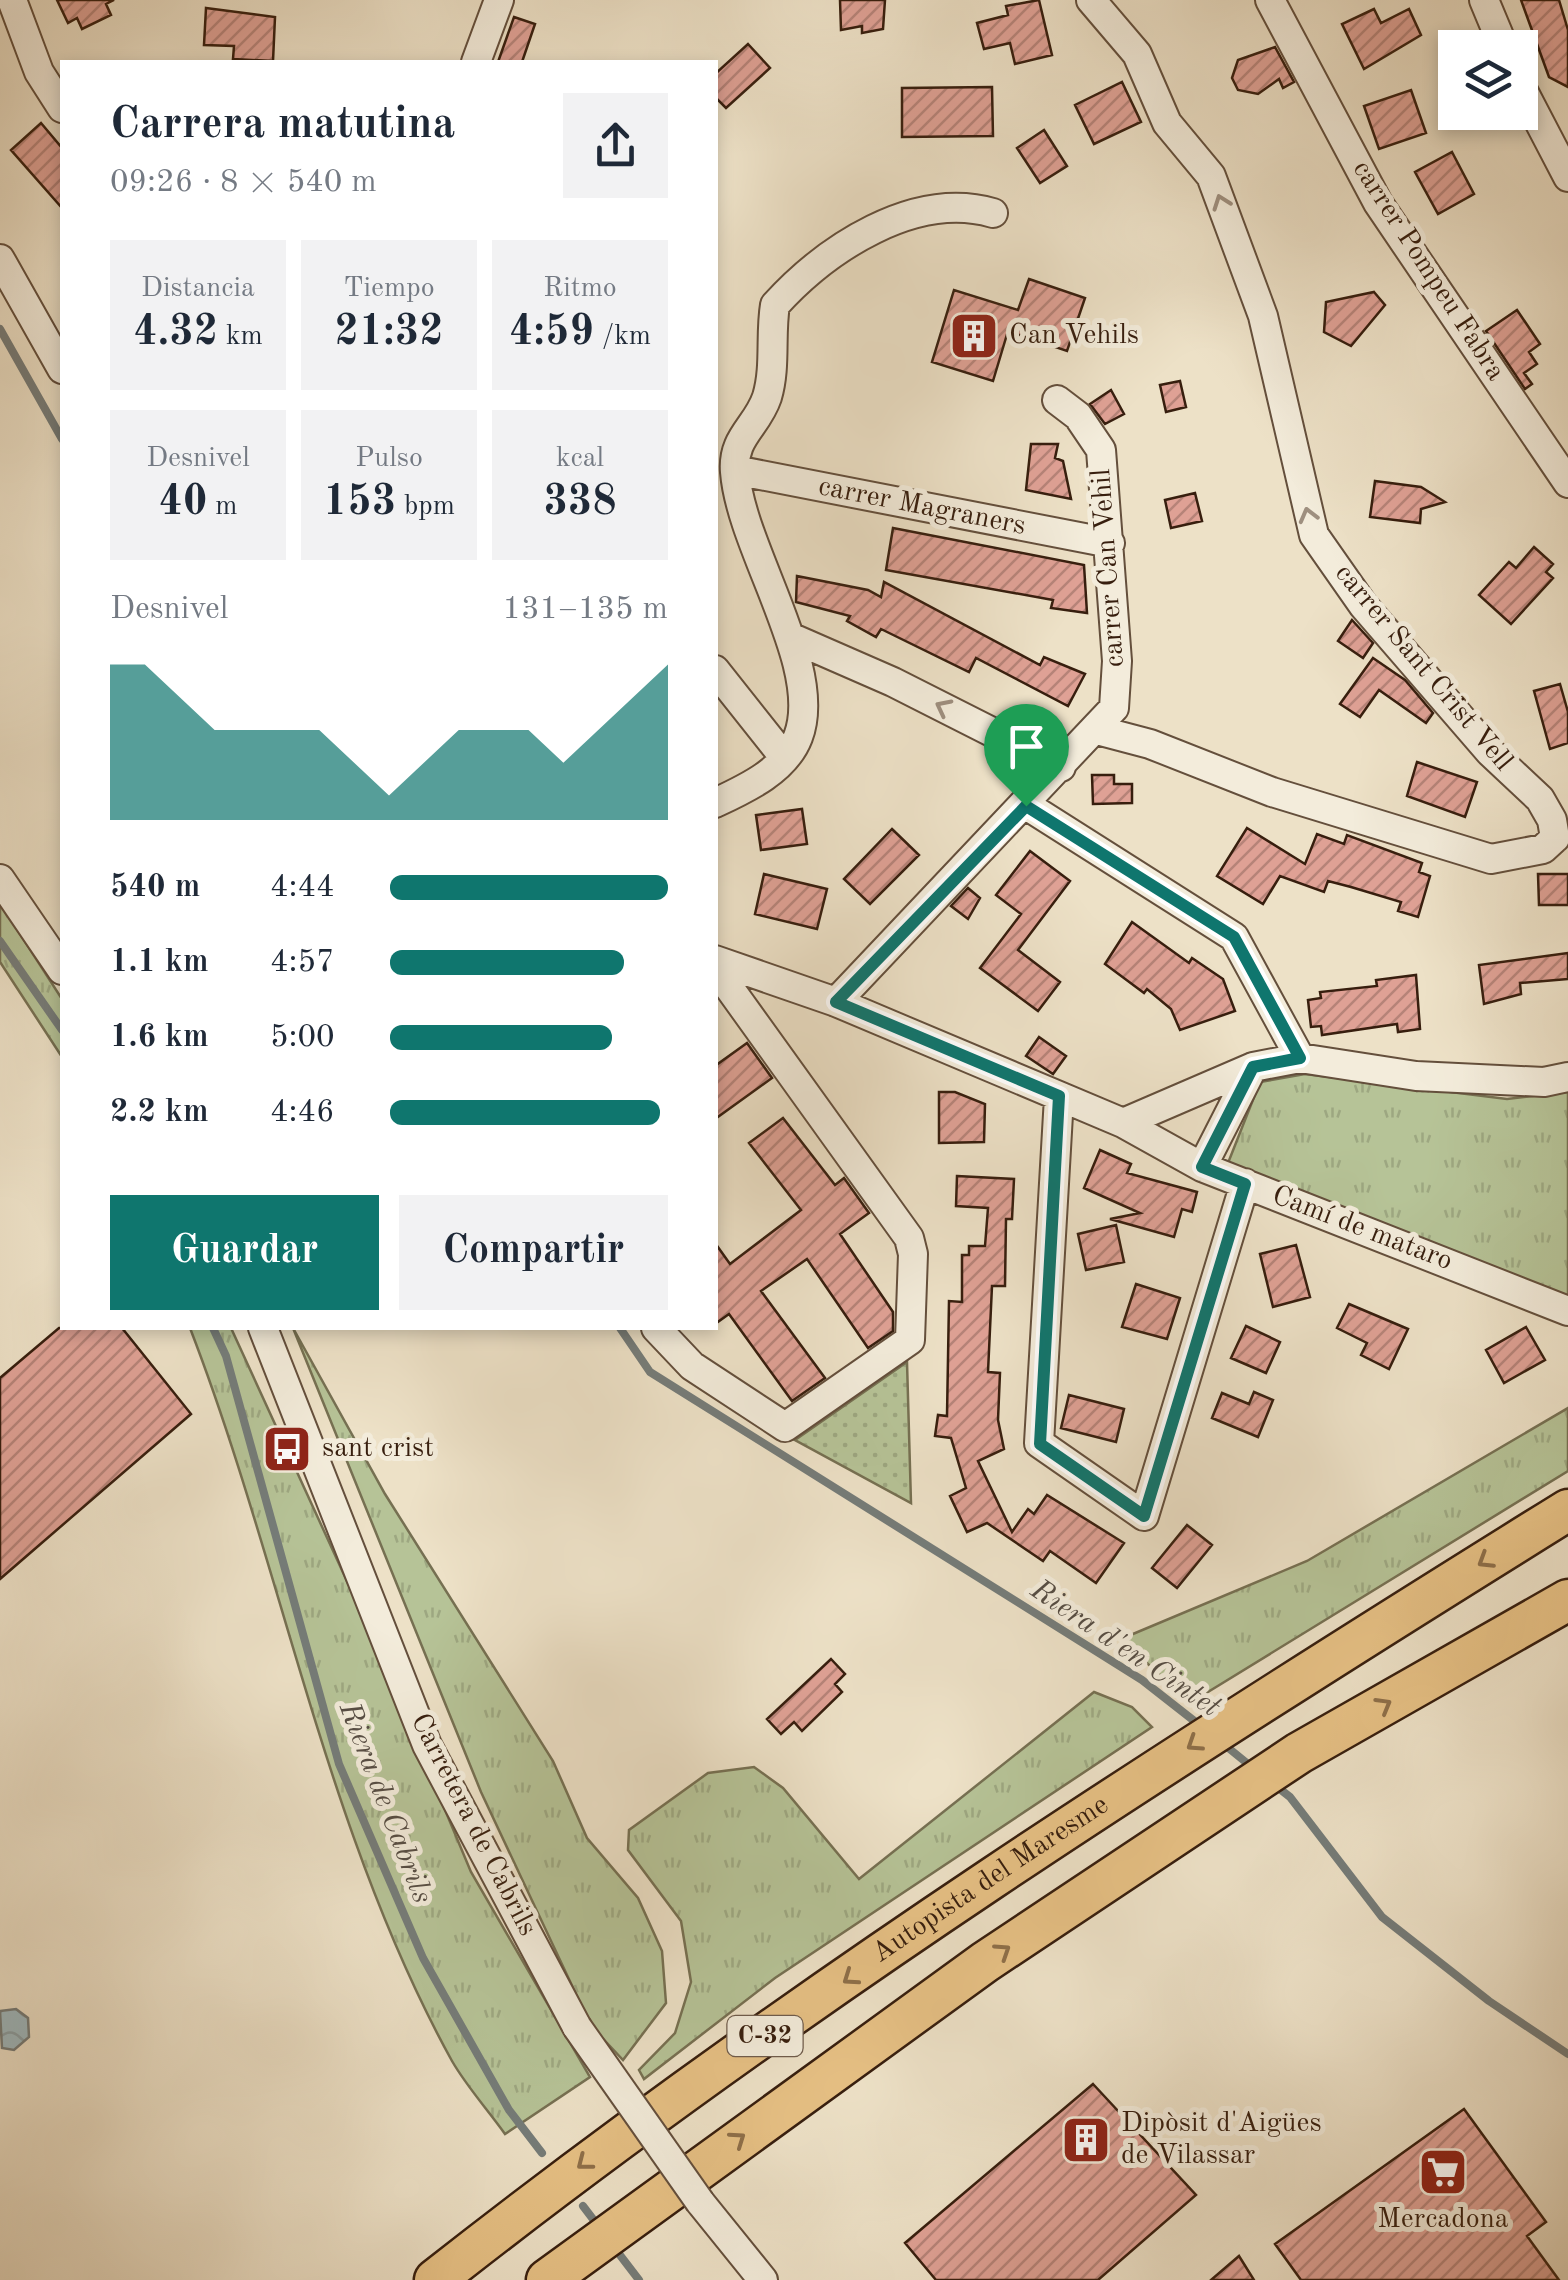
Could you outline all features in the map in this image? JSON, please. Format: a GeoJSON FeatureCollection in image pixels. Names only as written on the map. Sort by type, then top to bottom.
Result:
{"type":"FeatureCollection","features":[{"type":"Feature","properties":{"kind":"highway","name":"Autopista del Maresme"},"geometry":{"type":"LineString","coordinates":[[435,2280],[593,2156],[1103,1802],[1568,1510]]}},
{"type":"Feature","properties":{"kind":"highway","name":"C-32"},"geometry":{"type":"LineString","coordinates":[[547,2280],[953,1985],[1299,1753],[1568,1600]]}},
{"type":"Feature","properties":{"kind":"street"},"geometry":{"type":"LineString","coordinates":[[12,0],[39,72],[60,105]]}},
{"type":"Feature","properties":{"kind":"street"},"geometry":{"type":"LineString","coordinates":[[477,60],[498,0]]}},
{"type":"Feature","properties":{"kind":"street","name":"carrer Sant Crist Vell"},"geometry":{"type":"LineString","coordinates":[[1091,0],[1137,54],[1167,124],[1211,176],[1263,316],[1314,536],[1363,605],[1490,752],[1540,799],[1561,838],[1543,849],[1491,859],[1272,792],[1150,744],[1097,730]]}},
{"type":"Feature","properties":{"kind":"street","name":"carrer Pompeu Fabra"},"geometry":{"type":"LineString","coordinates":[[1270,0],[1378,203],[1568,483]]}},
{"type":"Feature","properties":{"kind":"street"},"geometry":{"type":"LineString","coordinates":[[1484,0],[1496,30]]}},
{"type":"Feature","properties":{"kind":"street"},"geometry":{"type":"LineString","coordinates":[[1538,120],[1568,177]]}},
{"type":"Feature","properties":{"kind":"street"},"geometry":{"type":"LineString","coordinates":[[718,801],[767,775],[798,737],[802,688],[790,637],[749,541],[734,470],[738,438],[754,422],[766,397],[775,305],[874,226],[970,206],[992,213]]}},
{"type":"Feature","properties":{"kind":"street"},"geometry":{"type":"LineString","coordinates":[[0,259],[60,365]]}},
{"type":"Feature","properties":{"kind":"street","name":"carrer Can Vehil"},"geometry":{"type":"LineString","coordinates":[[836,1002],[1026,806],[1114,708],[1117,661],[1100,450],[1078,416],[1057,400]]}},
{"type":"Feature","properties":{"kind":"street","name":"carrer Magraners"},"geometry":{"type":"LineString","coordinates":[[734,470],[1110,543]]}},
{"type":"Feature","properties":{"kind":"street"},"geometry":{"type":"LineString","coordinates":[[790,637],[893,682],[1061,768]]}},
{"type":"Feature","properties":{"kind":"street"},"geometry":{"type":"LineString","coordinates":[[718,674],[784,757]]}},
{"type":"Feature","properties":{"kind":"street"},"geometry":{"type":"LineString","coordinates":[[1026,806],[1234,937],[1300,1058]]}},
{"type":"Feature","properties":{"kind":"street"},"geometry":{"type":"LineString","coordinates":[[0,879],[60,967]]}},
{"type":"Feature","properties":{"kind":"street","name":"Camí de mataro"},"geometry":{"type":"LineString","coordinates":[[718,961],[836,1002],[1122,1123],[1202,1167],[1568,1310]]}},
{"type":"Feature","properties":{"kind":"street"},"geometry":{"type":"LineString","coordinates":[[658,1330],[692,1366],[785,1427],[910,1340],[913,1254],[909,1238],[718,972]]}},
{"type":"Feature","properties":{"kind":"street"},"geometry":{"type":"LineString","coordinates":[[1122,1123],[1253,1067],[1300,1058],[1416,1076],[1544,1082],[1568,1076]]}},
{"type":"Feature","properties":{"kind":"street"},"geometry":{"type":"LineString","coordinates":[[1202,1167],[1253,1067]]}},
{"type":"Feature","properties":{"kind":"street"},"geometry":{"type":"LineString","coordinates":[[1059,1096],[1040,1444],[1144,1516],[1245,1184]]}},
{"type":"Feature","properties":{"kind":"street","name":"Carretera de Cabrils"},"geometry":{"type":"LineString","coordinates":[[264,1330],[427,1744],[577,2027],[700,2202],[762,2279]]}},
{"type":"Feature","properties":{"kind":"green space"},"geometry":{"type":"Polygon","coordinates":[[[0,903],[60,996],[60,1054],[0,962],[0,903]]]}},
{"type":"Feature","properties":{"kind":"green space"},"geometry":{"type":"Polygon","coordinates":[[[1305,1074],[1507,1099],[1568,1092],[1568,1296],[1469,1263],[1228,1163],[1260,1082],[1305,1074]]]}},
{"type":"Feature","properties":{"kind":"green space"},"geometry":{"type":"Polygon","coordinates":[[[191,1330],[232,1330],[373,1638],[471,1872],[590,2077],[505,2134],[452,2061],[408,1974],[371,1884],[338,1792],[223,1419],[191,1330]]]}},
{"type":"Feature","properties":{"kind":"green space"},"geometry":{"type":"Polygon","coordinates":[[[294,1330],[385,1494],[553,1761],[587,1838],[638,1898],[662,1951],[666,2003],[623,2060],[591,2026],[481,1792],[294,1330]]]}},
{"type":"Feature","properties":{"kind":"green space"},"geometry":{"type":"Polygon","coordinates":[[[907,1362],[911,1503],[795,1440],[907,1362]]]}},
{"type":"Feature","properties":{"kind":"green space"},"geometry":{"type":"Polygon","coordinates":[[[1568,1408],[1568,1471],[1190,1703],[1121,1639],[1307,1561],[1568,1408]]]}},
{"type":"Feature","properties":{"kind":"green space"},"geometry":{"type":"Polygon","coordinates":[[[1094,1692],[1132,1707],[1152,1727],[775,1978],[644,2079],[639,2070],[675,2033],[691,1982],[681,1921],[628,1850],[629,1830],[708,1773],[754,1767],[783,1788],[859,1879],[1094,1692]]]}},
{"type":"Feature","properties":{"kind":"water"},"geometry":{"type":"Polygon","coordinates":[[[16,2009],[28,2018],[29,2037],[14,2050],[2,2048],[0,2011],[16,2009]]]}},
{"type":"Feature","properties":{"kind":"building"},"geometry":{"type":"Polygon","coordinates":[[[57,0],[114,0],[106,4],[111,15],[82,29],[77,18],[68,23],[57,0]]]}},
{"type":"Feature","properties":{"kind":"building"},"geometry":{"type":"Polygon","coordinates":[[[840,0],[885,0],[883,29],[862,33],[862,26],[841,30],[840,0]]]}},
{"type":"Feature","properties":{"kind":"building"},"geometry":{"type":"Polygon","coordinates":[[[1039,0],[1052,55],[1015,64],[1010,43],[984,49],[977,23],[1008,15],[1006,6],[1039,0]]]}},
{"type":"Feature","properties":{"kind":"building"},"geometry":{"type":"Polygon","coordinates":[[[1521,0],[1559,0],[1568,30],[1568,87],[1549,77],[1538,47],[1538,30],[1532,30],[1521,0]]]}},
{"type":"Feature","properties":{"kind":"building"},"geometry":{"type":"Polygon","coordinates":[[[206,8],[275,17],[273,60],[233,59],[234,46],[204,45],[206,8]]]}},
{"type":"Feature","properties":{"kind":"building"},"geometry":{"type":"Polygon","coordinates":[[[1374,9],[1381,23],[1409,9],[1421,35],[1364,69],[1342,24],[1374,9]]]}},
{"type":"Feature","properties":{"kind":"building"},"geometry":{"type":"Polygon","coordinates":[[[514,17],[535,24],[523,60],[499,60],[514,17]]]}},
{"type":"Feature","properties":{"kind":"building"},"geometry":{"type":"Polygon","coordinates":[[[748,44],[770,68],[726,108],[718,100],[718,71],[748,44]]]}},
{"type":"Feature","properties":{"kind":"building"},"geometry":{"type":"Polygon","coordinates":[[[1275,47],[1294,82],[1283,88],[1279,79],[1258,94],[1238,90],[1232,78],[1238,60],[1275,47]]]}},
{"type":"Feature","properties":{"kind":"building"},"geometry":{"type":"Polygon","coordinates":[[[1122,82],[1141,122],[1094,144],[1075,105],[1122,82]]]}},
{"type":"Feature","properties":{"kind":"building"},"geometry":{"type":"Polygon","coordinates":[[[992,87],[993,136],[902,137],[902,88],[992,87]]]}},
{"type":"Feature","properties":{"kind":"building"},"geometry":{"type":"Polygon","coordinates":[[[1411,90],[1426,133],[1379,149],[1364,106],[1411,90]]]}},
{"type":"Feature","properties":{"kind":"building"},"geometry":{"type":"Polygon","coordinates":[[[41,123],[60,146],[60,206],[11,150],[41,123]]]}},
{"type":"Feature","properties":{"kind":"building"},"geometry":{"type":"Polygon","coordinates":[[[1044,130],[1067,166],[1040,183],[1017,148],[1044,130]]]}},
{"type":"Feature","properties":{"kind":"building"},"geometry":{"type":"Polygon","coordinates":[[[1452,152],[1474,194],[1438,214],[1415,172],[1452,152]]]}},
{"type":"Feature","properties":{"kind":"building"},"geometry":{"type":"Polygon","coordinates":[[[1029,279],[1085,298],[1067,351],[1008,331],[993,381],[932,362],[954,290],[1018,310],[1029,279]]]}},
{"type":"Feature","properties":{"kind":"building"},"geometry":{"type":"Polygon","coordinates":[[[1374,292],[1385,305],[1351,346],[1324,332],[1326,302],[1374,292]]]}},
{"type":"Feature","properties":{"kind":"building"},"geometry":{"type":"Polygon","coordinates":[[[1517,310],[1540,344],[1529,352],[1537,364],[1524,373],[1532,384],[1525,389],[1486,331],[1517,310]]]}},
{"type":"Feature","properties":{"kind":"building"},"geometry":{"type":"Polygon","coordinates":[[[1180,381],[1186,407],[1166,412],[1160,385],[1180,381]]]}},
{"type":"Feature","properties":{"kind":"building"},"geometry":{"type":"Polygon","coordinates":[[[1111,390],[1124,414],[1105,424],[1090,404],[1111,390]]]}},
{"type":"Feature","properties":{"kind":"building"},"geometry":{"type":"Polygon","coordinates":[[[1031,444],[1058,444],[1055,458],[1063,461],[1071,499],[1026,490],[1031,444]]]}},
{"type":"Feature","properties":{"kind":"building"},"geometry":{"type":"Polygon","coordinates":[[[1375,481],[1421,487],[1445,502],[1421,509],[1420,523],[1370,517],[1375,481]]]}},
{"type":"Feature","properties":{"kind":"building"},"geometry":{"type":"Polygon","coordinates":[[[1195,493],[1202,521],[1171,528],[1165,500],[1195,493]]]}},
{"type":"Feature","properties":{"kind":"building"},"geometry":{"type":"Polygon","coordinates":[[[893,528],[1084,565],[1087,613],[1051,608],[1053,600],[886,570],[893,528]]]}},
{"type":"Feature","properties":{"kind":"building"},"geometry":{"type":"Polygon","coordinates":[[[1534,547],[1553,564],[1546,572],[1553,578],[1511,624],[1479,595],[1509,562],[1516,568],[1534,547]]]}},
{"type":"Feature","properties":{"kind":"building"},"geometry":{"type":"Polygon","coordinates":[[[797,576],[868,590],[881,597],[884,582],[1040,665],[1044,657],[1085,674],[1068,706],[976,658],[969,672],[881,629],[876,637],[847,621],[850,616],[796,602],[797,576]]]}},
{"type":"Feature","properties":{"kind":"building"},"geometry":{"type":"Polygon","coordinates":[[[1352,620],[1373,643],[1363,658],[1338,641],[1352,620]]]}},
{"type":"Feature","properties":{"kind":"building"},"geometry":{"type":"Polygon","coordinates":[[[1373,658],[1405,680],[1433,713],[1426,723],[1379,690],[1360,717],[1340,704],[1373,658]]]}},
{"type":"Feature","properties":{"kind":"building"},"geometry":{"type":"Polygon","coordinates":[[[1560,684],[1568,712],[1568,743],[1550,749],[1534,691],[1560,684]]]}},
{"type":"Feature","properties":{"kind":"building"},"geometry":{"type":"Polygon","coordinates":[[[1417,762],[1477,782],[1465,817],[1407,796],[1417,762]]]}},
{"type":"Feature","properties":{"kind":"building"},"geometry":{"type":"Polygon","coordinates":[[[1092,775],[1114,775],[1114,784],[1132,784],[1132,803],[1093,804],[1092,775]]]}},
{"type":"Feature","properties":{"kind":"building"},"geometry":{"type":"Polygon","coordinates":[[[802,809],[807,844],[761,850],[756,815],[802,809]]]}},
{"type":"Feature","properties":{"kind":"building"},"geometry":{"type":"Polygon","coordinates":[[[1247,828],[1305,864],[1317,834],[1344,844],[1347,835],[1422,863],[1419,872],[1430,876],[1418,917],[1398,911],[1401,902],[1351,887],[1328,881],[1324,892],[1280,876],[1263,904],[1217,876],[1247,828]]]}},
{"type":"Feature","properties":{"kind":"building"},"geometry":{"type":"Polygon","coordinates":[[[892,829],[919,855],[870,904],[844,879],[892,829]]]}},
{"type":"Feature","properties":{"kind":"building"},"geometry":{"type":"Polygon","coordinates":[[[1030,851],[1070,881],[1018,950],[1060,982],[1038,1011],[980,968],[1021,914],[996,895],[1030,851]]]}},
{"type":"Feature","properties":{"kind":"building"},"geometry":{"type":"Polygon","coordinates":[[[764,874],[827,889],[817,929],[755,914],[764,874]]]}},
{"type":"Feature","properties":{"kind":"building"},"geometry":{"type":"Polygon","coordinates":[[[1538,874],[1568,874],[1568,905],[1539,905],[1538,874]]]}},
{"type":"Feature","properties":{"kind":"building"},"geometry":{"type":"Polygon","coordinates":[[[968,888],[980,898],[968,919],[951,906],[968,888]]]}},
{"type":"Feature","properties":{"kind":"building"},"geometry":{"type":"Polygon","coordinates":[[[1132,922],[1189,963],[1192,958],[1223,979],[1235,1011],[1180,1030],[1171,1009],[1147,989],[1144,993],[1105,964],[1132,922]]]}},
{"type":"Feature","properties":{"kind":"building"},"geometry":{"type":"Polygon","coordinates":[[[1568,953],[1568,979],[1520,983],[1521,994],[1484,1004],[1479,965],[1568,953]]]}},
{"type":"Feature","properties":{"kind":"building"},"geometry":{"type":"Polygon","coordinates":[[[1416,975],[1420,1029],[1398,1032],[1397,1024],[1322,1035],[1321,1026],[1311,1027],[1308,1000],[1321,998],[1320,992],[1377,986],[1376,980],[1416,975]]]}},
{"type":"Feature","properties":{"kind":"building"},"geometry":{"type":"Polygon","coordinates":[[[1039,1037],[1066,1056],[1053,1074],[1026,1056],[1039,1037]]]}},
{"type":"Feature","properties":{"kind":"building"},"geometry":{"type":"Polygon","coordinates":[[[747,1043],[772,1078],[718,1117],[718,1064],[747,1043]]]}},
{"type":"Feature","properties":{"kind":"building"},"geometry":{"type":"Polygon","coordinates":[[[939,1092],[955,1092],[985,1104],[984,1142],[939,1143],[939,1092]]]}},
{"type":"Feature","properties":{"kind":"building"},"geometry":{"type":"Polygon","coordinates":[[[783,1118],[835,1185],[844,1178],[869,1213],[840,1234],[893,1312],[893,1331],[868,1348],[807,1259],[761,1291],[825,1378],[792,1401],[729,1314],[718,1322],[718,1247],[730,1264],[801,1210],[749,1143],[783,1118]]]}},
{"type":"Feature","properties":{"kind":"building"},"geometry":{"type":"Polygon","coordinates":[[[1100,1150],[1131,1164],[1127,1173],[1197,1192],[1192,1212],[1182,1209],[1174,1237],[1110,1219],[1140,1213],[1084,1188],[1100,1150]]]}},
{"type":"Feature","properties":{"kind":"building"},"geometry":{"type":"Polygon","coordinates":[[[957,1176],[1014,1179],[1012,1219],[1006,1219],[1005,1286],[992,1286],[988,1372],[1000,1373],[998,1420],[1004,1449],[978,1461],[1012,1532],[1028,1509],[1034,1514],[1047,1495],[1124,1543],[1096,1583],[1050,1551],[1043,1561],[987,1523],[967,1532],[950,1496],[966,1488],[951,1438],[935,1436],[938,1415],[947,1416],[949,1301],[962,1302],[962,1255],[969,1255],[969,1246],[985,1246],[988,1208],[956,1206],[957,1176]]]}},
{"type":"Feature","properties":{"kind":"building"},"geometry":{"type":"Polygon","coordinates":[[[1116,1225],[1124,1262],[1086,1270],[1078,1234],[1116,1225]]]}},
{"type":"Feature","properties":{"kind":"building"},"geometry":{"type":"Polygon","coordinates":[[[1296,1245],[1310,1297],[1273,1307],[1260,1254],[1296,1245]]]}},
{"type":"Feature","properties":{"kind":"building"},"geometry":{"type":"Polygon","coordinates":[[[1136,1284],[1180,1298],[1167,1339],[1122,1327],[1136,1284]]]}},
{"type":"Feature","properties":{"kind":"building"},"geometry":{"type":"Polygon","coordinates":[[[1349,1304],[1408,1329],[1389,1369],[1361,1355],[1367,1343],[1337,1328],[1349,1304]]]}},
{"type":"Feature","properties":{"kind":"building"},"geometry":{"type":"Polygon","coordinates":[[[1246,1326],[1280,1342],[1266,1373],[1231,1358],[1246,1326]]]}},
{"type":"Feature","properties":{"kind":"building"},"geometry":{"type":"Polygon","coordinates":[[[1526,1327],[1545,1360],[1504,1383],[1486,1350],[1526,1327]]]}},
{"type":"Feature","properties":{"kind":"building"},"geometry":{"type":"Polygon","coordinates":[[[59,1328],[124,1330],[191,1414],[0,1579],[0,1378],[59,1328]]]}},
{"type":"Feature","properties":{"kind":"building"},"geometry":{"type":"Polygon","coordinates":[[[1254,1392],[1273,1400],[1258,1437],[1212,1418],[1222,1393],[1249,1404],[1254,1392]]]}},
{"type":"Feature","properties":{"kind":"building"},"geometry":{"type":"Polygon","coordinates":[[[1069,1395],[1124,1409],[1116,1442],[1061,1428],[1069,1395]]]}},
{"type":"Feature","properties":{"kind":"building"},"geometry":{"type":"Polygon","coordinates":[[[1187,1525],[1212,1545],[1177,1588],[1152,1568],[1187,1525]]]}},
{"type":"Feature","properties":{"kind":"building"},"geometry":{"type":"Polygon","coordinates":[[[831,1659],[845,1674],[835,1684],[842,1692],[802,1731],[794,1722],[781,1734],[767,1719],[831,1659]]]}},
{"type":"Feature","properties":{"kind":"building","name":"Dipòsit d'Aigües de Vilassar"},"geometry":{"type":"Polygon","coordinates":[[[1093,2084],[1196,2195],[1098,2280],[936,2280],[905,2243],[1093,2084]]]}},
{"type":"Feature","properties":{"kind":"building","name":"Mercadona"},"geometry":{"type":"Polygon","coordinates":[[[1464,2109],[1546,2222],[1527,2236],[1559,2280],[1301,2280],[1275,2244],[1464,2109]]]}},
{"type":"Feature","properties":{"kind":"building"},"geometry":{"type":"Polygon","coordinates":[[[1239,2256],[1254,2280],[1211,2280],[1239,2256]]]}},
{"type":"Feature","properties":{"kind":"waterway","name":"Riera d'en Cintet"},"geometry":{"type":"LineString","coordinates":[[0,329],[60,435]]}},
{"type":"Feature","properties":{"kind":"waterway","name":"Riera de Cabrils"},"geometry":{"type":"LineString","coordinates":[[0,941],[60,1027]]}},
{"type":"Feature","properties":{"kind":"waterway","name":"Riera de Cabrils"},"geometry":{"type":"LineString","coordinates":[[214,1330],[226,1356],[339,1764],[423,1958],[509,2110],[542,2153]]}},
{"type":"Feature","properties":{"kind":"waterway","name":"Riera d'en Cintet"},"geometry":{"type":"LineString","coordinates":[[621,1330],[650,1372],[1142,1680],[1202,1727]]}},
{"type":"Feature","properties":{"kind":"waterway","name":"Riera d'en Cintet"},"geometry":{"type":"LineString","coordinates":[[1221,1742],[1253,1768]]}},
{"type":"Feature","properties":{"kind":"waterway","name":"Riera d'en Cintet"},"geometry":{"type":"LineString","coordinates":[[1276,1786],[1290,1797],[1382,1917],[1489,2001],[1568,2054]]}},
{"type":"Feature","properties":{"kind":"waterway","name":"Riera de Cabrils"},"geometry":{"type":"LineString","coordinates":[[583,2206],[599,2227]]}},
{"type":"Feature","properties":{"kind":"waterway","name":"Riera de Cabrils"},"geometry":{"type":"LineString","coordinates":[[613,2246],[639,2280]]}},
{"type":"Feature","properties":{"kind":"place","name":"Can Vehils"},"geometry":{"type":"Point","coordinates":[974,336]}},
{"type":"Feature","properties":{"kind":"place","name":"sant crist"},"geometry":{"type":"Point","coordinates":[287,1449]}},
{"type":"Feature","properties":{"kind":"place","name":"Dipòsit d'Aigües de Vilassar"},"geometry":{"type":"Point","coordinates":[1086,2140]}},
{"type":"Feature","properties":{"kind":"place","name":"Mercadona"},"geometry":{"type":"Point","coordinates":[1443,2172]}},
{"type":"Feature","properties":{"kind":"route"},"geometry":{"type":"LineString","coordinates":[[1026,806],[1234,937],[1300,1058],[1253,1067],[1202,1167],[1245,1184],[1144,1516],[1040,1444],[1059,1096],[836,1002],[1026,806]]}}]}
